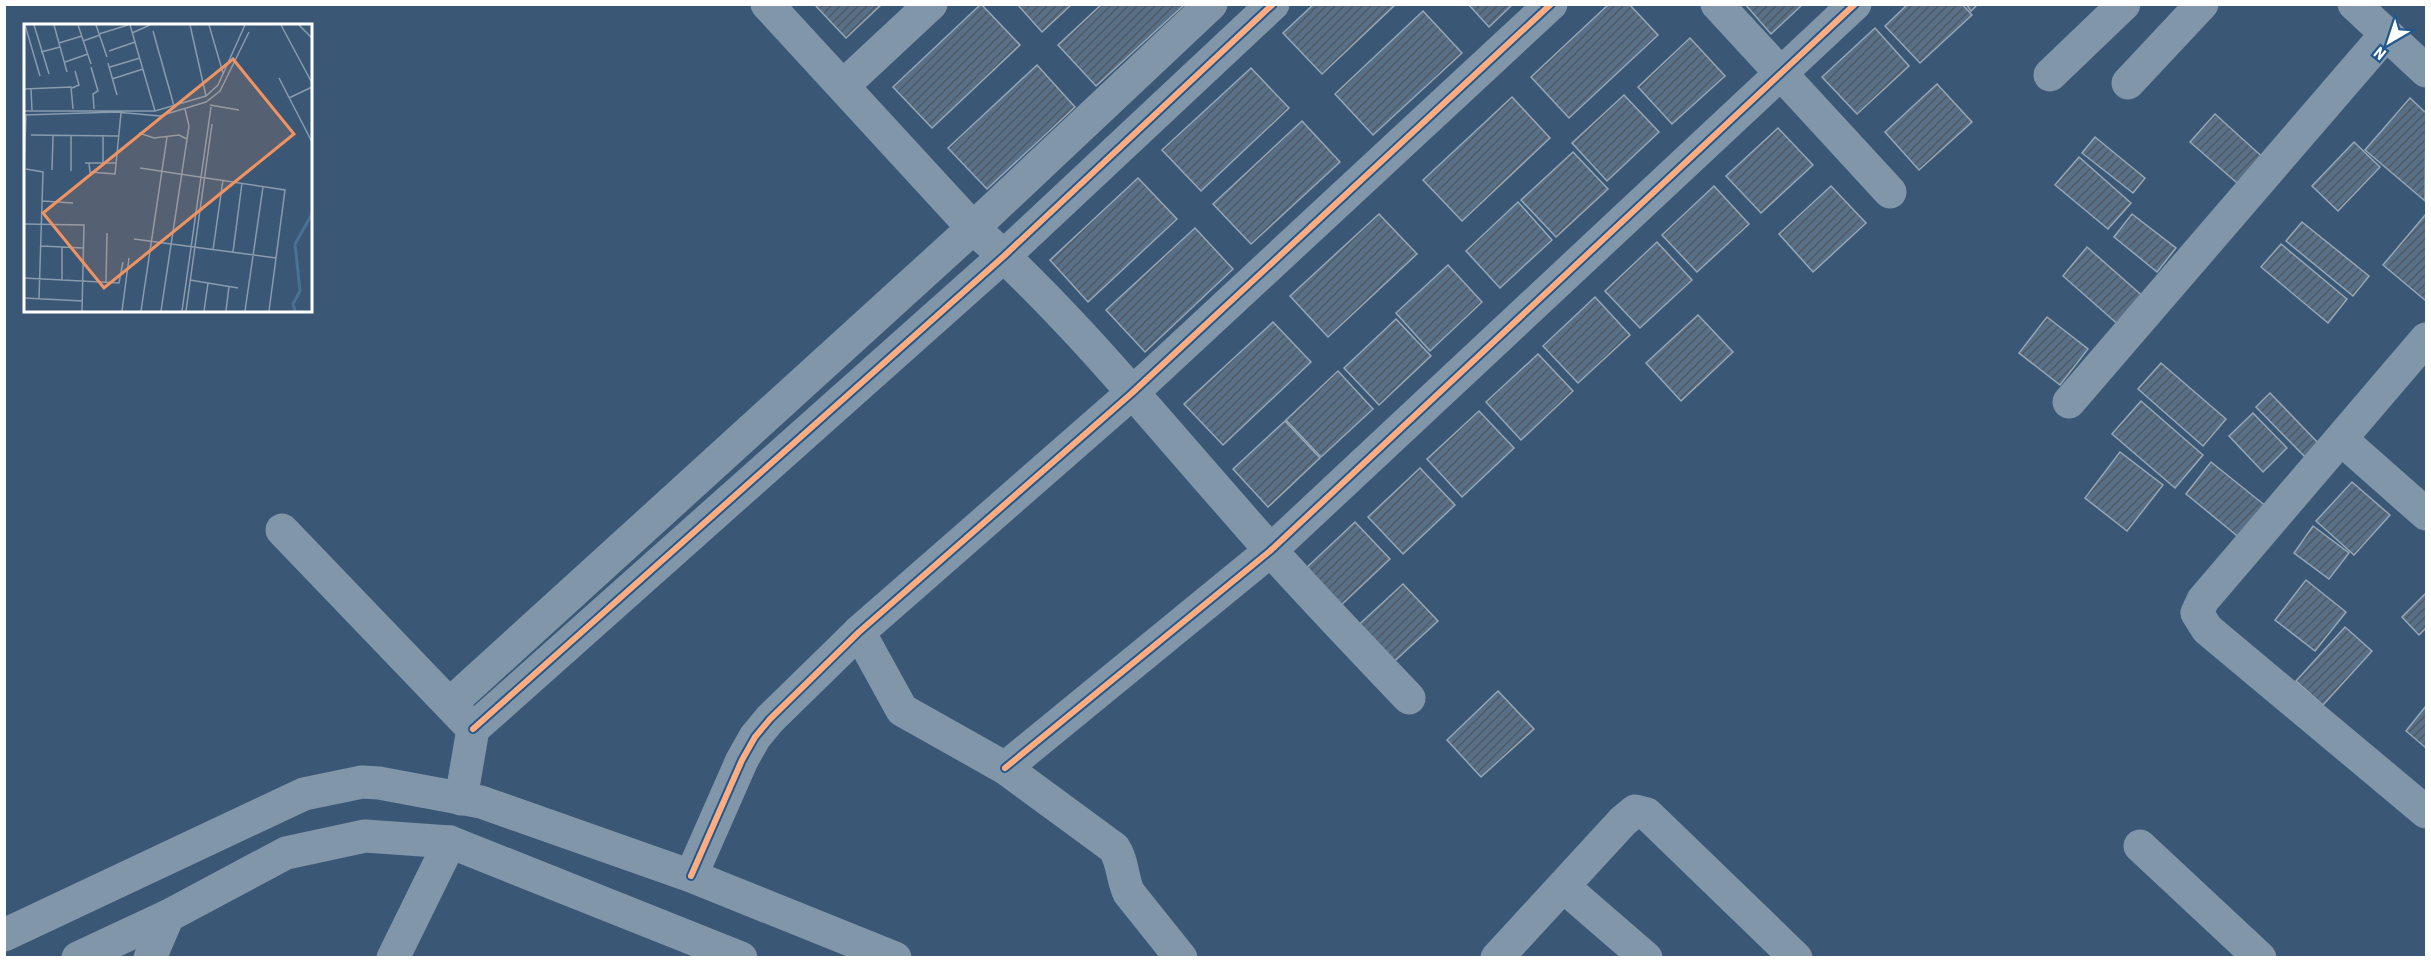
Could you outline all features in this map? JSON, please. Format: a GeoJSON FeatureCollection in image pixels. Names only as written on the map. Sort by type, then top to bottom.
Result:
{"type":"FeatureCollection","features":[{"type":"Feature","properties":{"kind":"street"},"geometry":{"type":"LineString","coordinates":[[766,4],[973,228],[1004,256],[1132,393],[1270,551],[1408,698]]}},
{"type":"Feature","properties":{"kind":"street"},"geometry":{"type":"LineString","coordinates":[[843,86],[931,4]]}},
{"type":"Feature","properties":{"kind":"street"},"geometry":{"type":"LineString","coordinates":[[451,703],[973,228],[1211,4]]}},
{"type":"Feature","properties":{"kind":"street"},"geometry":{"type":"LineString","coordinates":[[460,799],[473,729],[1004,256],[1272,4]]}},
{"type":"Feature","properties":{"kind":"street"},"geometry":{"type":"LineString","coordinates":[[691,876],[756,737],[770,719],[859,632],[1132,393],[1551,4]]}},
{"type":"Feature","properties":{"kind":"street"},"geometry":{"type":"LineString","coordinates":[[1717,4],[1890,192]]}},
{"type":"Feature","properties":{"kind":"street"},"geometry":{"type":"LineString","coordinates":[[1005,768],[1270,551],[1855,4]]}},
{"type":"Feature","properties":{"kind":"street"},"geometry":{"type":"LineString","coordinates":[[2050,75],[2124,4]]}},
{"type":"Feature","properties":{"kind":"street"},"geometry":{"type":"LineString","coordinates":[[2128,83],[2202,4]]}},
{"type":"Feature","properties":{"kind":"street"},"geometry":{"type":"LineString","coordinates":[[2354,4],[2427,71]]}},
{"type":"Feature","properties":{"kind":"street"},"geometry":{"type":"LineString","coordinates":[[2069,402],[2386,34]]}},
{"type":"Feature","properties":{"kind":"street"},"geometry":{"type":"LineString","coordinates":[[2427,339],[2203,600],[2197,613],[2207,629],[2427,812]]}},
{"type":"Feature","properties":{"kind":"street"},"geometry":{"type":"LineString","coordinates":[[2340,439],[2427,514]]}},
{"type":"Feature","properties":{"kind":"street"},"geometry":{"type":"LineString","coordinates":[[282,530],[451,703],[473,729]]}},
{"type":"Feature","properties":{"kind":"street"},"geometry":{"type":"LineString","coordinates":[[859,632],[902,710],[1005,768],[1113,848],[1118,854],[1123,881],[1129,893],[1181,957]]}},
{"type":"Feature","properties":{"kind":"street"},"geometry":{"type":"LineString","coordinates":[[4,935],[304,794],[362,782],[379,783],[481,802],[691,876],[895,957]]}},
{"type":"Feature","properties":{"kind":"street"},"geometry":{"type":"LineString","coordinates":[[1497,957],[1623,821],[1635,811],[1647,814],[1796,957]]}},
{"type":"Feature","properties":{"kind":"street"},"geometry":{"type":"LineString","coordinates":[[78,957],[168,916],[286,853],[322,843],[365,836],[450,842],[741,957]]}},
{"type":"Feature","properties":{"kind":"street"},"geometry":{"type":"LineString","coordinates":[[393,957],[450,842]]}},
{"type":"Feature","properties":{"kind":"street"},"geometry":{"type":"LineString","coordinates":[[2140,846],[2260,957]]}},
{"type":"Feature","properties":{"kind":"street"},"geometry":{"type":"LineString","coordinates":[[1564,887],[1646,957]]}},
{"type":"Feature","properties":{"kind":"street"},"geometry":{"type":"LineString","coordinates":[[150,957],[168,916]]}},
{"type":"Feature","properties":{"kind":"building"},"geometry":{"type":"Polygon","coordinates":[[[814,4],[882,4],[846,38],[814,4]]]}},
{"type":"Feature","properties":{"kind":"building"},"geometry":{"type":"Polygon","coordinates":[[[981,4],[1020,45],[932,128],[893,87],[981,4]]]}},
{"type":"Feature","properties":{"kind":"building"},"geometry":{"type":"Polygon","coordinates":[[[1017,4],[1072,4],[1042,32],[1017,4]]]}},
{"type":"Feature","properties":{"kind":"building"},"geometry":{"type":"Polygon","coordinates":[[[1102,4],[1185,4],[1096,86],[1058,45],[1102,4]]]}},
{"type":"Feature","properties":{"kind":"building"},"geometry":{"type":"Polygon","coordinates":[[[1314,4],[1396,4],[1322,74],[1283,33],[1314,4]]]}},
{"type":"Feature","properties":{"kind":"building"},"geometry":{"type":"Polygon","coordinates":[[[1468,4],[1513,4],[1489,27],[1468,4]]]}},
{"type":"Feature","properties":{"kind":"building"},"geometry":{"type":"Polygon","coordinates":[[[1609,4],[1629,4],[1658,35],[1569,118],[1531,77],[1609,4]]]}},
{"type":"Feature","properties":{"kind":"building"},"geometry":{"type":"Polygon","coordinates":[[[1745,4],[1803,4],[1771,34],[1745,4]]]}},
{"type":"Feature","properties":{"kind":"building"},"geometry":{"type":"Polygon","coordinates":[[[1908,4],[1962,4],[1972,15],[1920,63],[1885,26],[1908,4]]]}},
{"type":"Feature","properties":{"kind":"building"},"geometry":{"type":"Polygon","coordinates":[[[1966,4],[1978,4],[1971,11],[1966,4]]]}},
{"type":"Feature","properties":{"kind":"building"},"geometry":{"type":"Polygon","coordinates":[[[1423,11],[1462,53],[1373,135],[1335,94],[1423,11]]]}},
{"type":"Feature","properties":{"kind":"building"},"geometry":{"type":"Polygon","coordinates":[[[1875,28],[1909,66],[1857,114],[1822,77],[1875,28]]]}},
{"type":"Feature","properties":{"kind":"building"},"geometry":{"type":"Polygon","coordinates":[[[1690,38],[1725,76],[1672,124],[1638,87],[1690,38]]]}},
{"type":"Feature","properties":{"kind":"building"},"geometry":{"type":"Polygon","coordinates":[[[1037,65],[1075,107],[987,189],[948,148],[1037,65]]]}},
{"type":"Feature","properties":{"kind":"building"},"geometry":{"type":"Polygon","coordinates":[[[1251,68],[1289,108],[1201,191],[1162,150],[1251,68]]]}},
{"type":"Feature","properties":{"kind":"building"},"geometry":{"type":"Polygon","coordinates":[[[1937,84],[1972,122],[1919,170],[1885,132],[1937,84]]]}},
{"type":"Feature","properties":{"kind":"building"},"geometry":{"type":"Polygon","coordinates":[[[1624,95],[1659,132],[1607,181],[1572,143],[1624,95]]]}},
{"type":"Feature","properties":{"kind":"building"},"geometry":{"type":"Polygon","coordinates":[[[1512,97],[1550,138],[1462,221],[1423,180],[1512,97]]]}},
{"type":"Feature","properties":{"kind":"building"},"geometry":{"type":"Polygon","coordinates":[[[2410,98],[2426,113],[2425,201],[2365,150],[2410,98]]]}},
{"type":"Feature","properties":{"kind":"building"},"geometry":{"type":"Polygon","coordinates":[[[2215,114],[2268,162],[2244,189],[2190,142],[2215,114]]]}},
{"type":"Feature","properties":{"kind":"building"},"geometry":{"type":"Polygon","coordinates":[[[1302,121],[1340,162],[1251,244],[1213,204],[1302,121]]]}},
{"type":"Feature","properties":{"kind":"building"},"geometry":{"type":"Polygon","coordinates":[[[1778,128],[1813,165],[1761,213],[1726,176],[1778,128]]]}},
{"type":"Feature","properties":{"kind":"building"},"geometry":{"type":"Polygon","coordinates":[[[2095,137],[2145,178],[2133,193],[2082,153],[2095,137]]]}},
{"type":"Feature","properties":{"kind":"building"},"geometry":{"type":"Polygon","coordinates":[[[2354,142],[2380,167],[2338,211],[2312,186],[2354,142]]]}},
{"type":"Feature","properties":{"kind":"building"},"geometry":{"type":"Polygon","coordinates":[[[1573,152],[1608,189],[1556,237],[1521,200],[1573,152]]]}},
{"type":"Feature","properties":{"kind":"building"},"geometry":{"type":"Polygon","coordinates":[[[2079,157],[2131,203],[2108,229],[2055,185],[2079,157]]]}},
{"type":"Feature","properties":{"kind":"building"},"geometry":{"type":"Polygon","coordinates":[[[1138,178],[1177,219],[1088,302],[1050,260],[1138,178]]]}},
{"type":"Feature","properties":{"kind":"building"},"geometry":{"type":"Polygon","coordinates":[[[1714,186],[1749,224],[1697,272],[1662,235],[1714,186]]]}},
{"type":"Feature","properties":{"kind":"building"},"geometry":{"type":"Polygon","coordinates":[[[1831,186],[1866,223],[1813,272],[1779,234],[1831,186]]]}},
{"type":"Feature","properties":{"kind":"building"},"geometry":{"type":"Polygon","coordinates":[[[1518,202],[1552,240],[1500,288],[1466,251],[1518,202]]]}},
{"type":"Feature","properties":{"kind":"building"},"geometry":{"type":"Polygon","coordinates":[[[1379,214],[1417,254],[1328,337],[1290,296],[1379,214]]]}},
{"type":"Feature","properties":{"kind":"building"},"geometry":{"type":"Polygon","coordinates":[[[2132,214],[2176,248],[2157,272],[2114,237],[2132,214]]]}},
{"type":"Feature","properties":{"kind":"building"},"geometry":{"type":"Polygon","coordinates":[[[2426,214],[2426,301],[2383,265],[2426,214]]]}},
{"type":"Feature","properties":{"kind":"building"},"geometry":{"type":"Polygon","coordinates":[[[2302,222],[2369,276],[2353,296],[2286,241],[2302,222]]]}},
{"type":"Feature","properties":{"kind":"building"},"geometry":{"type":"Polygon","coordinates":[[[1195,228],[1233,269],[1145,352],[1106,310],[1195,228]]]}},
{"type":"Feature","properties":{"kind":"building"},"geometry":{"type":"Polygon","coordinates":[[[1657,242],[1692,280],[1640,328],[1605,291],[1657,242]]]}},
{"type":"Feature","properties":{"kind":"building"},"geometry":{"type":"Polygon","coordinates":[[[2281,244],[2347,299],[2328,323],[2261,267],[2281,244]]]}},
{"type":"Feature","properties":{"kind":"building"},"geometry":{"type":"Polygon","coordinates":[[[2087,247],[2146,299],[2121,327],[2063,276],[2087,247]]]}},
{"type":"Feature","properties":{"kind":"building"},"geometry":{"type":"Polygon","coordinates":[[[1448,265],[1482,302],[1430,351],[1396,313],[1448,265]]]}},
{"type":"Feature","properties":{"kind":"building"},"geometry":{"type":"Polygon","coordinates":[[[1595,297],[1630,335],[1578,383],[1543,346],[1595,297]]]}},
{"type":"Feature","properties":{"kind":"building"},"geometry":{"type":"Polygon","coordinates":[[[1698,315],[1733,352],[1681,401],[1646,363],[1698,315]]]}},
{"type":"Feature","properties":{"kind":"building"},"geometry":{"type":"Polygon","coordinates":[[[2047,317],[2088,349],[2060,385],[2019,353],[2047,317]]]}},
{"type":"Feature","properties":{"kind":"building"},"geometry":{"type":"Polygon","coordinates":[[[1396,319],[1431,356],[1379,405],[1344,368],[1396,319]]]}},
{"type":"Feature","properties":{"kind":"building"},"geometry":{"type":"Polygon","coordinates":[[[1273,322],[1311,362],[1223,445],[1184,404],[1273,322]]]}},
{"type":"Feature","properties":{"kind":"building"},"geometry":{"type":"Polygon","coordinates":[[[1538,354],[1573,391],[1521,440],[1486,402],[1538,354]]]}},
{"type":"Feature","properties":{"kind":"building"},"geometry":{"type":"Polygon","coordinates":[[[2161,363],[2226,419],[2203,446],[2138,389],[2161,363]]]}},
{"type":"Feature","properties":{"kind":"building"},"geometry":{"type":"Polygon","coordinates":[[[1338,371],[1373,409],[1321,457],[1286,420],[1338,371]]]}},
{"type":"Feature","properties":{"kind":"building"},"geometry":{"type":"Polygon","coordinates":[[[2270,393],[2323,448],[2309,461],[2256,407],[2270,393]]]}},
{"type":"Feature","properties":{"kind":"building"},"geometry":{"type":"Polygon","coordinates":[[[2141,401],[2203,455],[2175,488],[2112,434],[2141,401]]]}},
{"type":"Feature","properties":{"kind":"building"},"geometry":{"type":"Polygon","coordinates":[[[1479,411],[1514,448],[1462,497],[1427,459],[1479,411]]]}},
{"type":"Feature","properties":{"kind":"building"},"geometry":{"type":"Polygon","coordinates":[[[2253,413],[2287,448],[2263,472],[2229,436],[2253,413]]]}},
{"type":"Feature","properties":{"kind":"building"},"geometry":{"type":"Polygon","coordinates":[[[1285,421],[1320,458],[1268,507],[1233,469],[1285,421]]]}},
{"type":"Feature","properties":{"kind":"building"},"geometry":{"type":"Polygon","coordinates":[[[2120,452],[2163,485],[2127,531],[2085,498],[2120,452]]]}},
{"type":"Feature","properties":{"kind":"building"},"geometry":{"type":"Polygon","coordinates":[[[2211,462],[2267,507],[2241,539],[2186,494],[2211,462]]]}},
{"type":"Feature","properties":{"kind":"building"},"geometry":{"type":"Polygon","coordinates":[[[1420,468],[1455,505],[1403,554],[1368,517],[1420,468]]]}},
{"type":"Feature","properties":{"kind":"building"},"geometry":{"type":"Polygon","coordinates":[[[2352,482],[2390,515],[2354,555],[2316,521],[2352,482]]]}},
{"type":"Feature","properties":{"kind":"building"},"geometry":{"type":"Polygon","coordinates":[[[1355,522],[1390,559],[1338,608],[1303,571],[1355,522]]]}},
{"type":"Feature","properties":{"kind":"building"},"geometry":{"type":"Polygon","coordinates":[[[2313,526],[2349,553],[2329,579],[2294,553],[2313,526]]]}},
{"type":"Feature","properties":{"kind":"building"},"geometry":{"type":"Polygon","coordinates":[[[2306,580],[2346,612],[2315,651],[2275,620],[2306,580]]]}},
{"type":"Feature","properties":{"kind":"building"},"geometry":{"type":"Polygon","coordinates":[[[1403,584],[1438,621],[1386,669],[1351,632],[1403,584]]]}},
{"type":"Feature","properties":{"kind":"building"},"geometry":{"type":"Polygon","coordinates":[[[2426,593],[2426,628],[2419,635],[2402,617],[2426,593]]]}},
{"type":"Feature","properties":{"kind":"building"},"geometry":{"type":"Polygon","coordinates":[[[2345,627],[2372,651],[2323,705],[2296,681],[2345,627]]]}},
{"type":"Feature","properties":{"kind":"building"},"geometry":{"type":"Polygon","coordinates":[[[1498,691],[1534,729],[1481,777],[1447,740],[1498,691]]]}},
{"type":"Feature","properties":{"kind":"building"},"geometry":{"type":"Polygon","coordinates":[[[2426,706],[2426,748],[2406,731],[2426,706]]]}},
{"type":"Feature","properties":{"kind":"cycle path"},"geometry":{"type":"LineString","coordinates":[[473,729],[1004,256],[1273,4]]}},
{"type":"Feature","properties":{"kind":"cycle path"},"geometry":{"type":"LineString","coordinates":[[691,876],[742,760],[755,737],[770,719],[859,632],[1132,393],[1551,4]]}},
{"type":"Feature","properties":{"kind":"cycle path"},"geometry":{"type":"LineString","coordinates":[[1005,768],[1270,551],[1855,4]]}}]}
